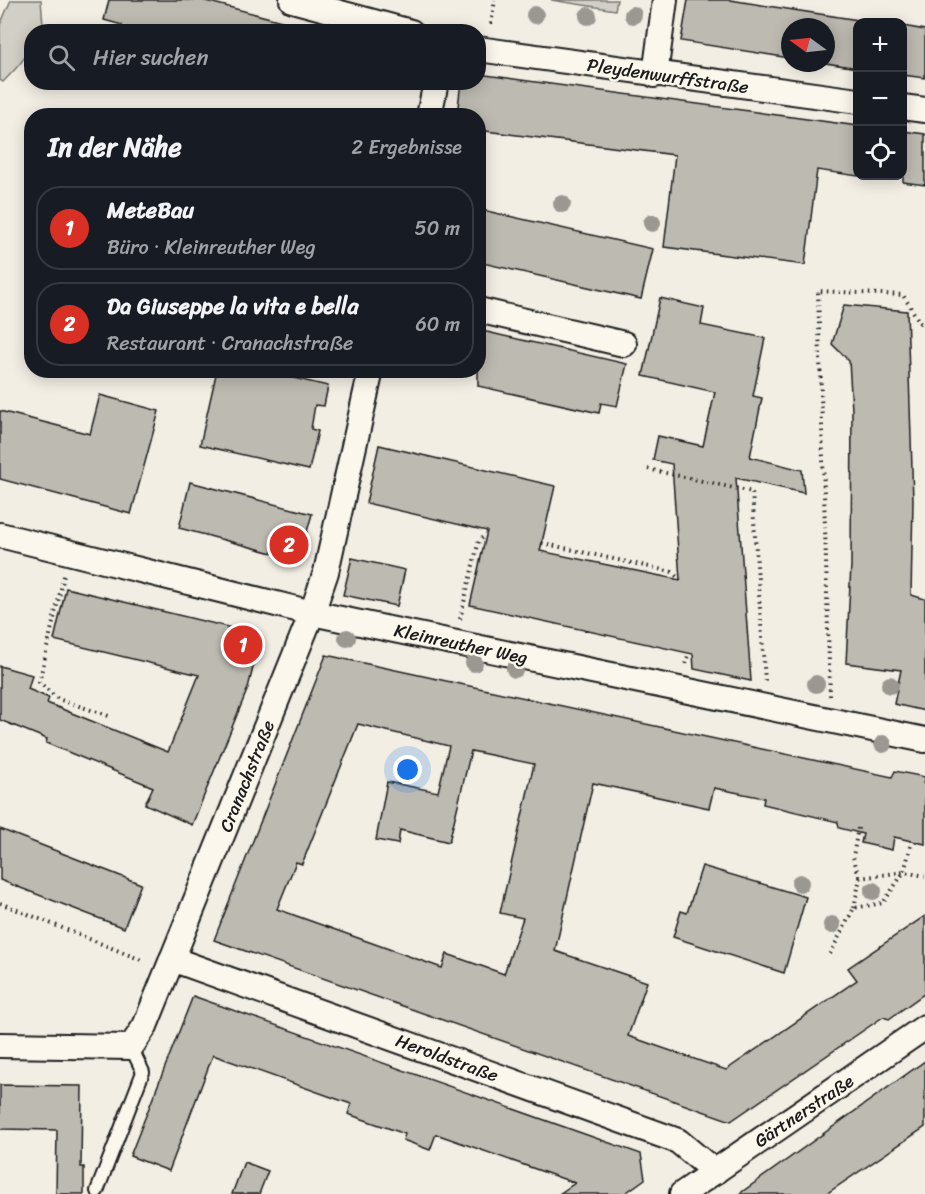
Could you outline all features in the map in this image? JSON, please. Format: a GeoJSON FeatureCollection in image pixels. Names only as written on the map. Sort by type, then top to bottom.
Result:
{"type":"FeatureCollection","features":[{"type":"Feature","properties":{"kind":"street"},"geometry":{"type":"LineString","coordinates":[[292,0],[381,24]]}},
{"type":"Feature","properties":{"kind":"street"},"geometry":{"type":"LineString","coordinates":[[655,75],[665,0]]}},
{"type":"Feature","properties":{"kind":"street","name":"Pleydenwurffstraße"},"geometry":{"type":"LineString","coordinates":[[486,50],[853,100]]}},
{"type":"Feature","properties":{"kind":"street"},"geometry":{"type":"LineString","coordinates":[[431,108],[434,90]]}},
{"type":"Feature","properties":{"kind":"street"},"geometry":{"type":"LineString","coordinates":[[907,108],[925,110]]}},
{"type":"Feature","properties":{"kind":"street"},"geometry":{"type":"LineString","coordinates":[[486,312],[624,344]]}},
{"type":"Feature","properties":{"kind":"street","name":"Cranachstraße"},"geometry":{"type":"LineString","coordinates":[[131,1047],[145,1026],[312,613],[326,572],[369,378]]}},
{"type":"Feature","properties":{"kind":"street","name":"Kleinreuther Weg"},"geometry":{"type":"LineString","coordinates":[[0,535],[312,613],[925,740]]}},
{"type":"Feature","properties":{"kind":"street","name":"Heroldstraße"},"geometry":{"type":"LineString","coordinates":[[170,965],[678,1141],[715,1172]]}},
{"type":"Feature","properties":{"kind":"street","name":"Gärtnerstraße"},"geometry":{"type":"LineString","coordinates":[[682,1194],[925,1027]]}},
{"type":"Feature","properties":{"kind":"street"},"geometry":{"type":"LineString","coordinates":[[0,1045],[131,1047]]}},
{"type":"Feature","properties":{"kind":"lane"},"geometry":{"type":"LineString","coordinates":[[97,1191],[143,1072],[131,1047]]}},
{"type":"Feature","properties":{"kind":"path"},"geometry":{"type":"LineString","coordinates":[[491,21],[495,0]]}},
{"type":"Feature","properties":{"kind":"path"},"geometry":{"type":"LineString","coordinates":[[831,721],[818,291],[903,295],[920,323],[925,323]]}},
{"type":"Feature","properties":{"kind":"path"},"geometry":{"type":"LineString","coordinates":[[648,469],[752,492],[767,709]]}},
{"type":"Feature","properties":{"kind":"path"},"geometry":{"type":"LineString","coordinates":[[454,643],[480,540],[486,536]]}},
{"type":"Feature","properties":{"kind":"path"},"geometry":{"type":"LineString","coordinates":[[542,543],[672,572],[681,581]]}},
{"type":"Feature","properties":{"kind":"path"},"geometry":{"type":"LineString","coordinates":[[70,552],[39,682],[58,699],[112,717]]}},
{"type":"Feature","properties":{"kind":"path"},"geometry":{"type":"LineString","coordinates":[[831,954],[854,908],[860,878],[853,857],[858,828]]}},
{"type":"Feature","properties":{"kind":"path"},"geometry":{"type":"LineString","coordinates":[[854,908],[883,903],[904,872],[912,841]]}},
{"type":"Feature","properties":{"kind":"path"},"geometry":{"type":"LineString","coordinates":[[860,878],[904,872],[925,876]]}},
{"type":"Feature","properties":{"kind":"path"},"geometry":{"type":"LineString","coordinates":[[0,903],[170,965]]}},
{"type":"Feature","properties":{"kind":"shaded area"},"geometry":{"type":"Polygon","coordinates":[[[11,0],[41,0],[43,24],[24,24],[24,58],[3,82],[0,80],[0,25],[11,0]]]}},
{"type":"Feature","properties":{"kind":"shaded area"},"geometry":{"type":"Polygon","coordinates":[[[551,0],[617,0],[615,10],[551,0]]]}},
{"type":"Feature","properties":{"kind":"building"},"geometry":{"type":"Polygon","coordinates":[[[109,0],[202,0],[293,24],[118,24],[104,20],[109,0]]]}},
{"type":"Feature","properties":{"kind":"building"},"geometry":{"type":"Polygon","coordinates":[[[688,0],[730,0],[853,19],[853,67],[835,64],[835,18],[781,18],[781,57],[681,41],[688,0]]]}},
{"type":"Feature","properties":{"kind":"building"},"geometry":{"type":"Polygon","coordinates":[[[907,27],[925,30],[925,78],[907,76],[907,27]]]}},
{"type":"Feature","properties":{"kind":"building"},"geometry":{"type":"Polygon","coordinates":[[[486,75],[853,125],[853,175],[817,170],[805,265],[664,247],[675,155],[486,131],[486,108],[458,108],[460,90],[486,90],[486,75]]]}},
{"type":"Feature","properties":{"kind":"building"},"geometry":{"type":"Polygon","coordinates":[[[907,132],[925,134],[925,185],[903,182],[907,180],[907,132]]]}},
{"type":"Feature","properties":{"kind":"building"},"geometry":{"type":"Polygon","coordinates":[[[486,211],[653,249],[641,299],[486,264],[486,211]]]}},
{"type":"Feature","properties":{"kind":"building"},"geometry":{"type":"Polygon","coordinates":[[[660,298],[704,308],[701,325],[765,338],[753,396],[762,398],[750,457],[802,470],[804,493],[736,478],[751,681],[694,669],[693,654],[470,605],[487,531],[366,503],[379,445],[555,486],[540,551],[680,580],[672,464],[653,460],[658,436],[703,446],[715,392],[643,376],[660,298]]]}},
{"type":"Feature","properties":{"kind":"building"},"geometry":{"type":"Polygon","coordinates":[[[844,305],[907,311],[913,501],[911,595],[925,599],[925,711],[894,704],[901,670],[846,663],[851,565],[852,410],[849,361],[832,344],[844,305]]]}},
{"type":"Feature","properties":{"kind":"building"},"geometry":{"type":"Polygon","coordinates":[[[486,332],[627,364],[617,406],[601,403],[599,413],[478,386],[478,378],[486,378],[486,332]]]}},
{"type":"Feature","properties":{"kind":"building"},"geometry":{"type":"Polygon","coordinates":[[[215,378],[294,378],[328,386],[324,406],[315,405],[311,429],[318,431],[309,470],[200,445],[215,378]]]}},
{"type":"Feature","properties":{"kind":"building"},"geometry":{"type":"Polygon","coordinates":[[[100,395],[159,411],[131,514],[0,479],[0,411],[90,434],[100,395]]]}},
{"type":"Feature","properties":{"kind":"building"},"geometry":{"type":"Polygon","coordinates":[[[190,482],[312,514],[299,560],[179,528],[190,482]]]}},
{"type":"Feature","properties":{"kind":"building"},"geometry":{"type":"Polygon","coordinates":[[[352,558],[405,570],[397,606],[343,595],[352,558]]]}},
{"type":"Feature","properties":{"kind":"building"},"geometry":{"type":"Polygon","coordinates":[[[66,588],[261,635],[248,688],[192,825],[145,804],[153,787],[46,743],[47,739],[0,720],[0,666],[32,675],[28,689],[49,698],[47,703],[168,752],[199,675],[54,640],[66,588]]]}},
{"type":"Feature","properties":{"kind":"building"},"geometry":{"type":"Polygon","coordinates":[[[326,655],[892,777],[895,771],[925,777],[925,844],[894,837],[892,850],[861,843],[863,834],[839,828],[838,822],[763,804],[764,798],[714,788],[709,808],[593,783],[555,951],[647,982],[628,1036],[726,1070],[857,980],[848,968],[925,916],[925,993],[889,1019],[883,1017],[731,1121],[214,940],[326,655]],[[358,724],[302,864],[296,862],[277,909],[442,968],[447,954],[504,974],[523,918],[500,913],[534,764],[471,751],[449,842],[400,830],[398,844],[376,840],[387,782],[438,792],[449,746],[358,724]]]}},
{"type":"Feature","properties":{"kind":"building"},"geometry":{"type":"Polygon","coordinates":[[[0,829],[141,884],[124,928],[0,880],[0,829]]]}},
{"type":"Feature","properties":{"kind":"building"},"geometry":{"type":"Polygon","coordinates":[[[702,866],[806,897],[784,973],[673,937],[681,911],[687,913],[702,866]]]}},
{"type":"Feature","properties":{"kind":"building"},"geometry":{"type":"Polygon","coordinates":[[[193,996],[641,1154],[645,1179],[624,1194],[559,1194],[575,1183],[436,1134],[430,1150],[403,1140],[405,1134],[348,1114],[351,1104],[213,1055],[169,1171],[130,1156],[193,996]]]}},
{"type":"Feature","properties":{"kind":"building"},"geometry":{"type":"Polygon","coordinates":[[[925,1061],[925,1127],[826,1194],[739,1194],[925,1061]]]}},
{"type":"Feature","properties":{"kind":"building"},"geometry":{"type":"Polygon","coordinates":[[[0,1085],[82,1086],[81,1167],[84,1167],[84,1194],[56,1194],[57,1130],[0,1129],[0,1085]]]}},
{"type":"Feature","properties":{"kind":"building"},"geometry":{"type":"Polygon","coordinates":[[[244,1162],[268,1171],[259,1194],[232,1194],[244,1162]]]}},
{"type":"Feature","properties":{"kind":"place","name":"Da Giuseppe la vita e bella"},"geometry":{"type":"Point","coordinates":[289,545]}},
{"type":"Feature","properties":{"kind":"place","name":"MeteBau"},"geometry":{"type":"Point","coordinates":[243,645]}}]}
